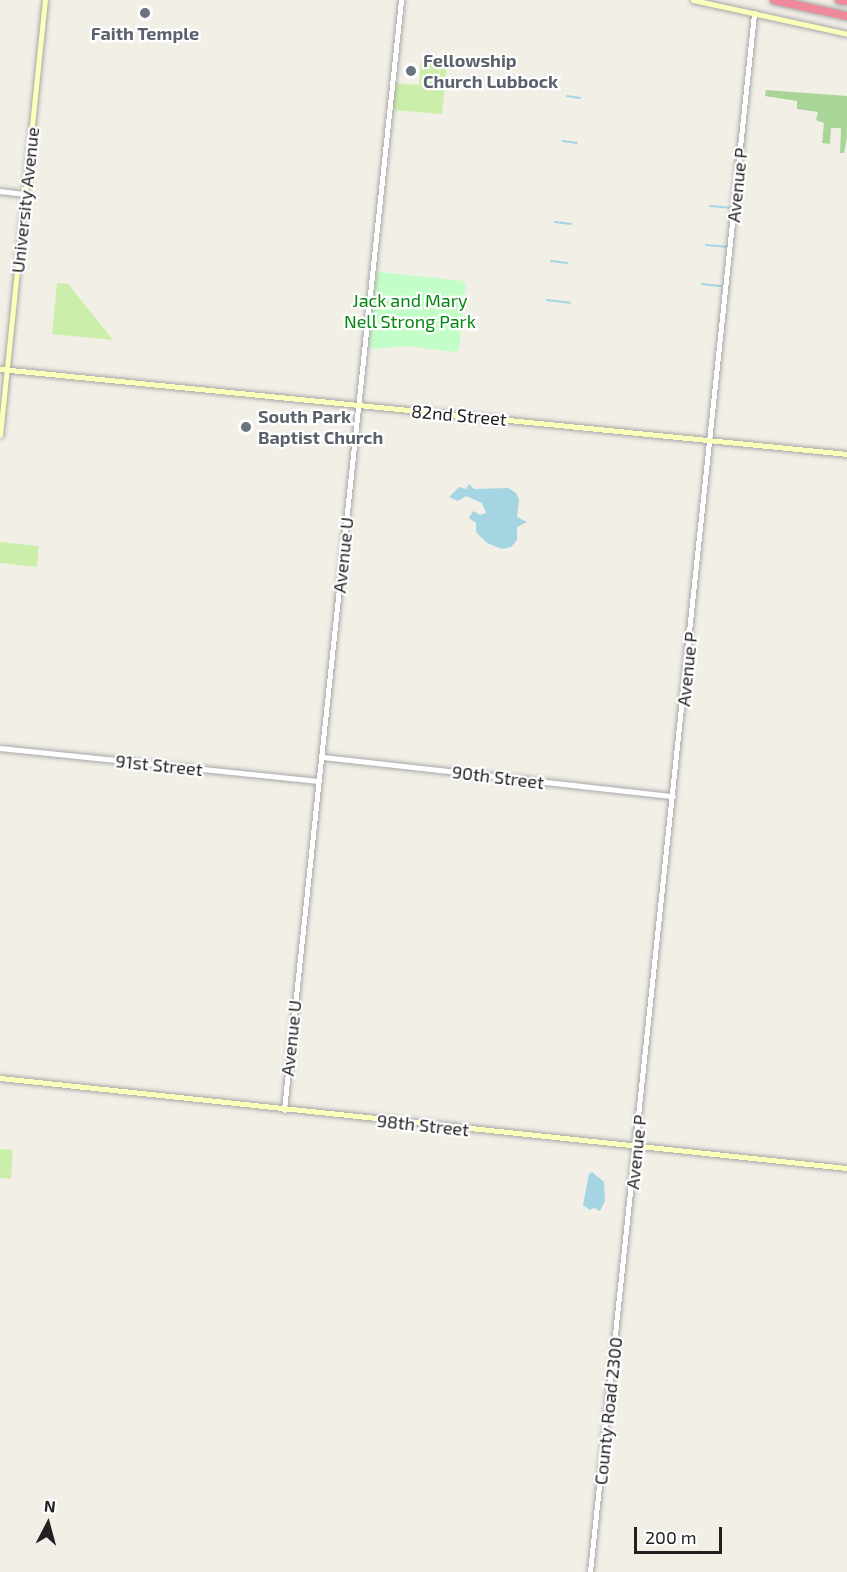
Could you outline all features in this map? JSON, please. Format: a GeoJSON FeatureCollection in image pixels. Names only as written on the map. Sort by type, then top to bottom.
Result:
{"type":"FeatureCollection","features":[{"type":"Feature","properties":{"kind":"highway"},"geometry":{"type":"LineString","coordinates":[[774,0],[847,16]]}},
{"type":"Feature","properties":{"kind":"highway"},"geometry":{"type":"LineString","coordinates":[[839,0],[847,1]]}},
{"type":"Feature","properties":{"kind":"main road","name":"University Avenue"},"geometry":{"type":"LineString","coordinates":[[0,435],[3,369],[25,194],[45,0]]}},
{"type":"Feature","properties":{"kind":"main road"},"geometry":{"type":"LineString","coordinates":[[693,0],[847,34]]}},
{"type":"Feature","properties":{"kind":"main road","name":"82nd Street"},"geometry":{"type":"LineString","coordinates":[[3,369],[847,454]]}},
{"type":"Feature","properties":{"kind":"main road","name":"98th Street"},"geometry":{"type":"LineString","coordinates":[[0,1078],[284,1110],[847,1168]]}},
{"type":"Feature","properties":{"kind":"street","name":"Avenue U"},"geometry":{"type":"LineString","coordinates":[[284,1110],[318,781],[323,757],[400,0]]}},
{"type":"Feature","properties":{"kind":"street","name":"Avenue P"},"geometry":{"type":"LineString","coordinates":[[617,1324],[754,14]]}},
{"type":"Feature","properties":{"kind":"street"},"geometry":{"type":"LineString","coordinates":[[0,191],[25,194]]}},
{"type":"Feature","properties":{"kind":"street","name":"91st Street"},"geometry":{"type":"LineString","coordinates":[[0,748],[318,781]]}},
{"type":"Feature","properties":{"kind":"street","name":"90th Street"},"geometry":{"type":"LineString","coordinates":[[323,757],[673,796]]}},
{"type":"Feature","properties":{"kind":"street","name":"County Road 2300"},"geometry":{"type":"LineString","coordinates":[[590,1572],[617,1324]]}},
{"type":"Feature","properties":{"kind":"green space"},"geometry":{"type":"Polygon","coordinates":[[[421,60],[447,63],[442,114],[392,110],[396,83],[419,85],[421,60]]]}},
{"type":"Feature","properties":{"kind":"green space"},"geometry":{"type":"Polygon","coordinates":[[[766,90],[847,96],[847,138],[844,153],[840,153],[841,128],[831,128],[830,144],[822,143],[824,123],[816,120],[818,112],[797,109],[797,101],[765,96],[766,90]]]}},
{"type":"Feature","properties":{"kind":"green space","name":"Jack and Mary Nell Strong Park"},"geometry":{"type":"Polygon","coordinates":[[[379,272],[463,281],[466,284],[459,349],[456,352],[405,346],[372,349],[368,345],[376,274],[379,272]]]}},
{"type":"Feature","properties":{"kind":"green space"},"geometry":{"type":"Polygon","coordinates":[[[57,283],[68,284],[113,340],[52,334],[57,283]]]}},
{"type":"Feature","properties":{"kind":"green space"},"geometry":{"type":"Polygon","coordinates":[[[0,542],[39,546],[37,567],[0,563],[0,542]]]}},
{"type":"Feature","properties":{"kind":"green space"},"geometry":{"type":"Polygon","coordinates":[[[0,1149],[13,1150],[11,1179],[0,1178],[0,1149]]]}},
{"type":"Feature","properties":{"kind":"water"},"geometry":{"type":"Polygon","coordinates":[[[469,484],[474,489],[508,488],[516,493],[519,500],[517,517],[527,522],[517,527],[517,540],[511,547],[502,549],[487,543],[476,532],[476,523],[469,518],[473,511],[480,515],[486,513],[482,503],[466,496],[458,501],[449,497],[459,487],[466,489],[469,484]]]}},
{"type":"Feature","properties":{"kind":"water"},"geometry":{"type":"Polygon","coordinates":[[[592,1172],[604,1182],[605,1201],[600,1211],[594,1208],[590,1210],[583,1205],[589,1174],[592,1172]]]}},
{"type":"Feature","properties":{"kind":"waterway"},"geometry":{"type":"LineString","coordinates":[[567,96],[580,98]]}},
{"type":"Feature","properties":{"kind":"waterway"},"geometry":{"type":"LineString","coordinates":[[563,141],[577,143]]}},
{"type":"Feature","properties":{"kind":"waterway"},"geometry":{"type":"LineString","coordinates":[[710,206],[733,208]]}},
{"type":"Feature","properties":{"kind":"waterway"},"geometry":{"type":"LineString","coordinates":[[555,222],[571,224]]}},
{"type":"Feature","properties":{"kind":"waterway"},"geometry":{"type":"LineString","coordinates":[[706,245],[729,247]]}},
{"type":"Feature","properties":{"kind":"waterway"},"geometry":{"type":"LineString","coordinates":[[551,261],[567,263]]}},
{"type":"Feature","properties":{"kind":"waterway"},"geometry":{"type":"LineString","coordinates":[[702,284],[722,286]]}},
{"type":"Feature","properties":{"kind":"waterway"},"geometry":{"type":"LineString","coordinates":[[547,300],[570,303]]}},
{"type":"Feature","properties":{"kind":"place","name":"Faith Temple"},"geometry":{"type":"Point","coordinates":[145,13]}},
{"type":"Feature","properties":{"kind":"place","name":"Fellowship Church Lubbock"},"geometry":{"type":"Point","coordinates":[411,71]}},
{"type":"Feature","properties":{"kind":"place","name":"South Park Baptist Church"},"geometry":{"type":"Point","coordinates":[246,427]}}]}
